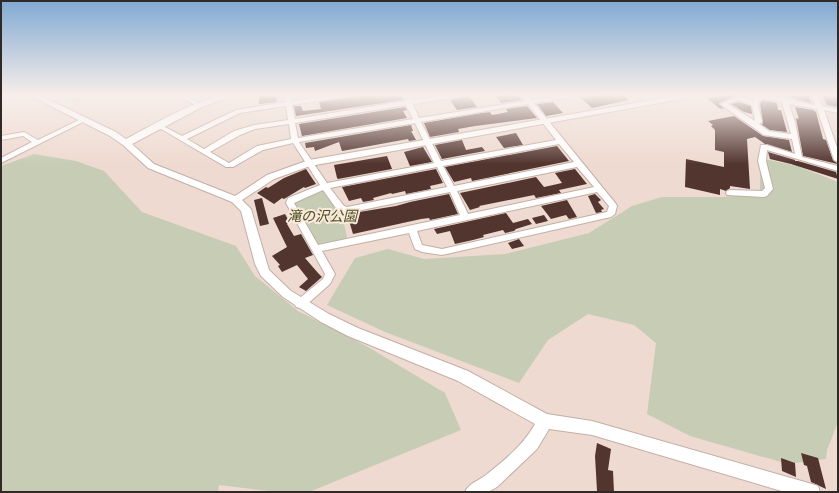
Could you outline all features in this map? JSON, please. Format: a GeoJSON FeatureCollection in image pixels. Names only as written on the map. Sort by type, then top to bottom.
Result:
{"type":"FeatureCollection","features":[{"type":"Feature","properties":{"kind":"street"},"geometry":{"type":"LineString","coordinates":[[79,118],[113,134],[126,143],[151,166],[236,200],[246,209],[261,264],[265,273],[300,304],[325,318],[353,332],[463,376],[545,421],[592,428],[812,492]]}},
{"type":"Feature","properties":{"kind":"street"},"geometry":{"type":"LineString","coordinates":[[126,143],[174,118]]}},
{"type":"Feature","properties":{"kind":"street"},"geometry":{"type":"LineString","coordinates":[[182,139],[224,118]]}},
{"type":"Feature","properties":{"kind":"street"},"geometry":{"type":"LineString","coordinates":[[291,118],[295,141],[341,209],[347,210],[578,164]]}},
{"type":"Feature","properties":{"kind":"street"},"geometry":{"type":"LineString","coordinates":[[205,152],[238,133],[254,127],[310,118]]}},
{"type":"Feature","properties":{"kind":"street"},"geometry":{"type":"LineString","coordinates":[[416,118],[465,216]]}},
{"type":"Feature","properties":{"kind":"street"},"geometry":{"type":"LineString","coordinates":[[159,126],[226,165],[230,165],[260,148],[269,145],[435,118]]}},
{"type":"Feature","properties":{"kind":"street"},"geometry":{"type":"LineString","coordinates":[[412,230],[418,247],[442,252],[611,214],[613,206],[578,164],[543,118]]}},
{"type":"Feature","properties":{"kind":"street"},"geometry":{"type":"LineString","coordinates":[[236,200],[253,186],[268,177],[287,169],[309,163],[563,118]]}},
{"type":"Feature","properties":{"kind":"street"},"geometry":{"type":"LineString","coordinates":[[744,118],[767,133],[795,138]]}},
{"type":"Feature","properties":{"kind":"street"},"geometry":{"type":"LineString","coordinates":[[753,124],[759,122],[758,118]]}},
{"type":"Feature","properties":{"kind":"street"},"geometry":{"type":"LineString","coordinates":[[790,118],[799,158]]}},
{"type":"Feature","properties":{"kind":"street"},"geometry":{"type":"LineString","coordinates":[[824,118],[838,160]]}},
{"type":"Feature","properties":{"kind":"street"},"geometry":{"type":"LineString","coordinates":[[1,161],[83,120]]}},
{"type":"Feature","properties":{"kind":"street"},"geometry":{"type":"LineString","coordinates":[[1,138],[19,133],[24,134],[38,143]]}},
{"type":"Feature","properties":{"kind":"street"},"geometry":{"type":"LineString","coordinates":[[300,304],[327,281],[330,274],[290,203],[291,200],[325,186],[561,141]]}},
{"type":"Feature","properties":{"kind":"street"},"geometry":{"type":"LineString","coordinates":[[730,193],[764,194],[769,189],[762,161],[764,146],[838,170]]}},
{"type":"Feature","properties":{"kind":"street"},"geometry":{"type":"LineString","coordinates":[[317,249],[412,230],[465,216],[599,189]]}},
{"type":"Feature","properties":{"kind":"street"},"geometry":{"type":"LineString","coordinates":[[472,492],[491,480],[532,444],[545,421]]}},
{"type":"Feature","properties":{"kind":"green space"},"geometry":{"type":"Polygon","coordinates":[[[34,154],[76,161],[104,171],[142,212],[236,246],[255,276],[298,311],[368,347],[445,393],[461,430],[309,492],[278,492],[219,485],[218,492],[1,492],[1,166],[34,154]]]}},
{"type":"Feature","properties":{"kind":"green space"},"geometry":{"type":"Polygon","coordinates":[[[760,158],[797,166],[838,182],[838,422],[827,450],[826,459],[788,464],[690,436],[647,414],[656,343],[634,325],[588,314],[548,340],[519,383],[385,332],[327,305],[355,258],[388,249],[424,259],[505,254],[589,233],[632,206],[662,197],[724,197],[760,192],[760,158]]]}},
{"type":"Feature","properties":{"kind":"green space","name":"滝の沢公園"},"geometry":{"type":"Polygon","coordinates":[[[325,186],[341,209],[348,242],[317,249],[291,200],[325,186]]]}},
{"type":"Feature","properties":{"kind":"building"},"geometry":{"type":"Polygon","coordinates":[[[336,118],[407,118],[302,136],[299,124],[336,118]]]}},
{"type":"Feature","properties":{"kind":"building"},"geometry":{"type":"Polygon","coordinates":[[[453,118],[537,118],[458,129],[459,132],[430,137],[424,123],[453,118]]]}},
{"type":"Feature","properties":{"kind":"building"},"geometry":{"type":"Polygon","coordinates":[[[724,118],[737,118],[763,136],[789,140],[792,152],[765,144],[755,137],[747,139],[750,189],[730,186],[730,188],[726,191],[720,189],[720,195],[685,187],[686,159],[724,167],[724,152],[715,150],[715,130],[711,126],[713,125],[708,121],[724,118]]]}},
{"type":"Feature","properties":{"kind":"building"},"geometry":{"type":"Polygon","coordinates":[[[762,118],[783,118],[787,132],[770,130],[762,125],[762,118]]]}},
{"type":"Feature","properties":{"kind":"building"},"geometry":{"type":"Polygon","coordinates":[[[796,118],[818,118],[823,139],[826,140],[833,160],[838,164],[803,156],[796,118]]]}},
{"type":"Feature","properties":{"kind":"building"},"geometry":{"type":"Polygon","coordinates":[[[411,125],[413,131],[411,131],[416,140],[409,141],[408,139],[342,151],[339,142],[315,151],[314,147],[306,148],[305,143],[411,125]]]}},
{"type":"Feature","properties":{"kind":"building"},"geometry":{"type":"Polygon","coordinates":[[[516,133],[523,145],[504,148],[496,137],[516,133]]]}},
{"type":"Feature","properties":{"kind":"building"},"geometry":{"type":"Polygon","coordinates":[[[462,140],[466,150],[482,147],[485,151],[442,159],[435,145],[462,140]]]}},
{"type":"Feature","properties":{"kind":"building"},"geometry":{"type":"Polygon","coordinates":[[[557,146],[569,161],[472,181],[471,178],[454,182],[445,167],[557,146]]]}},
{"type":"Feature","properties":{"kind":"building"},"geometry":{"type":"Polygon","coordinates":[[[423,147],[432,162],[410,166],[404,152],[423,147]]]}},
{"type":"Feature","properties":{"kind":"building"},"geometry":{"type":"Polygon","coordinates":[[[768,152],[836,172],[838,179],[770,159],[768,152]]]}},
{"type":"Feature","properties":{"kind":"building"},"geometry":{"type":"Polygon","coordinates":[[[387,156],[392,169],[337,178],[334,165],[387,156]]]}},
{"type":"Feature","properties":{"kind":"building"},"geometry":{"type":"Polygon","coordinates":[[[306,169],[316,184],[305,188],[304,187],[284,199],[282,198],[274,204],[257,193],[284,178],[306,169]]]}},
{"type":"Feature","properties":{"kind":"building"},"geometry":{"type":"Polygon","coordinates":[[[436,169],[443,183],[430,186],[431,189],[406,194],[405,191],[391,193],[373,198],[374,200],[363,202],[361,198],[349,201],[342,187],[436,169]]]}},
{"type":"Feature","properties":{"kind":"building"},"geometry":{"type":"Polygon","coordinates":[[[575,169],[587,184],[559,190],[561,193],[536,198],[534,195],[479,206],[480,207],[470,210],[460,193],[536,177],[544,187],[562,183],[555,173],[575,169]]]}},
{"type":"Feature","properties":{"kind":"building"},"geometry":{"type":"Polygon","coordinates":[[[449,194],[458,214],[430,220],[429,218],[421,219],[353,234],[347,214],[396,206],[449,194]]]}},
{"type":"Feature","properties":{"kind":"building"},"geometry":{"type":"Polygon","coordinates":[[[595,194],[601,200],[598,202],[604,209],[601,210],[602,212],[596,213],[588,196],[595,194]]]}},
{"type":"Feature","properties":{"kind":"building"},"geometry":{"type":"Polygon","coordinates":[[[262,198],[269,224],[260,226],[254,200],[262,198]]]}},
{"type":"Feature","properties":{"kind":"building"},"geometry":{"type":"Polygon","coordinates":[[[567,200],[577,217],[569,219],[566,215],[551,219],[541,206],[567,200]]]}},
{"type":"Feature","properties":{"kind":"building"},"geometry":{"type":"Polygon","coordinates":[[[506,213],[513,223],[528,219],[532,224],[514,231],[505,233],[503,230],[483,235],[484,237],[455,244],[450,231],[437,234],[434,229],[506,213]]]}},
{"type":"Feature","properties":{"kind":"building"},"geometry":{"type":"Polygon","coordinates":[[[285,214],[290,223],[287,224],[294,236],[301,234],[313,255],[305,258],[322,277],[306,291],[299,287],[308,279],[297,265],[282,272],[278,266],[280,265],[272,256],[287,247],[273,218],[285,214]]]}},
{"type":"Feature","properties":{"kind":"building"},"geometry":{"type":"Polygon","coordinates":[[[544,215],[548,221],[536,224],[532,218],[544,215]]]}},
{"type":"Feature","properties":{"kind":"building"},"geometry":{"type":"Polygon","coordinates":[[[519,239],[524,246],[512,249],[508,243],[519,239]]]}},
{"type":"Feature","properties":{"kind":"building"},"geometry":{"type":"Polygon","coordinates":[[[597,443],[611,449],[608,470],[613,471],[614,492],[597,491],[595,456],[597,443]]]}},
{"type":"Feature","properties":{"kind":"building"},"geometry":{"type":"Polygon","coordinates":[[[801,453],[818,458],[826,489],[811,482],[807,466],[804,465],[801,453]]]}},
{"type":"Feature","properties":{"kind":"building"},"geometry":{"type":"Polygon","coordinates":[[[781,458],[795,463],[796,477],[782,471],[781,458]]]}}]}
